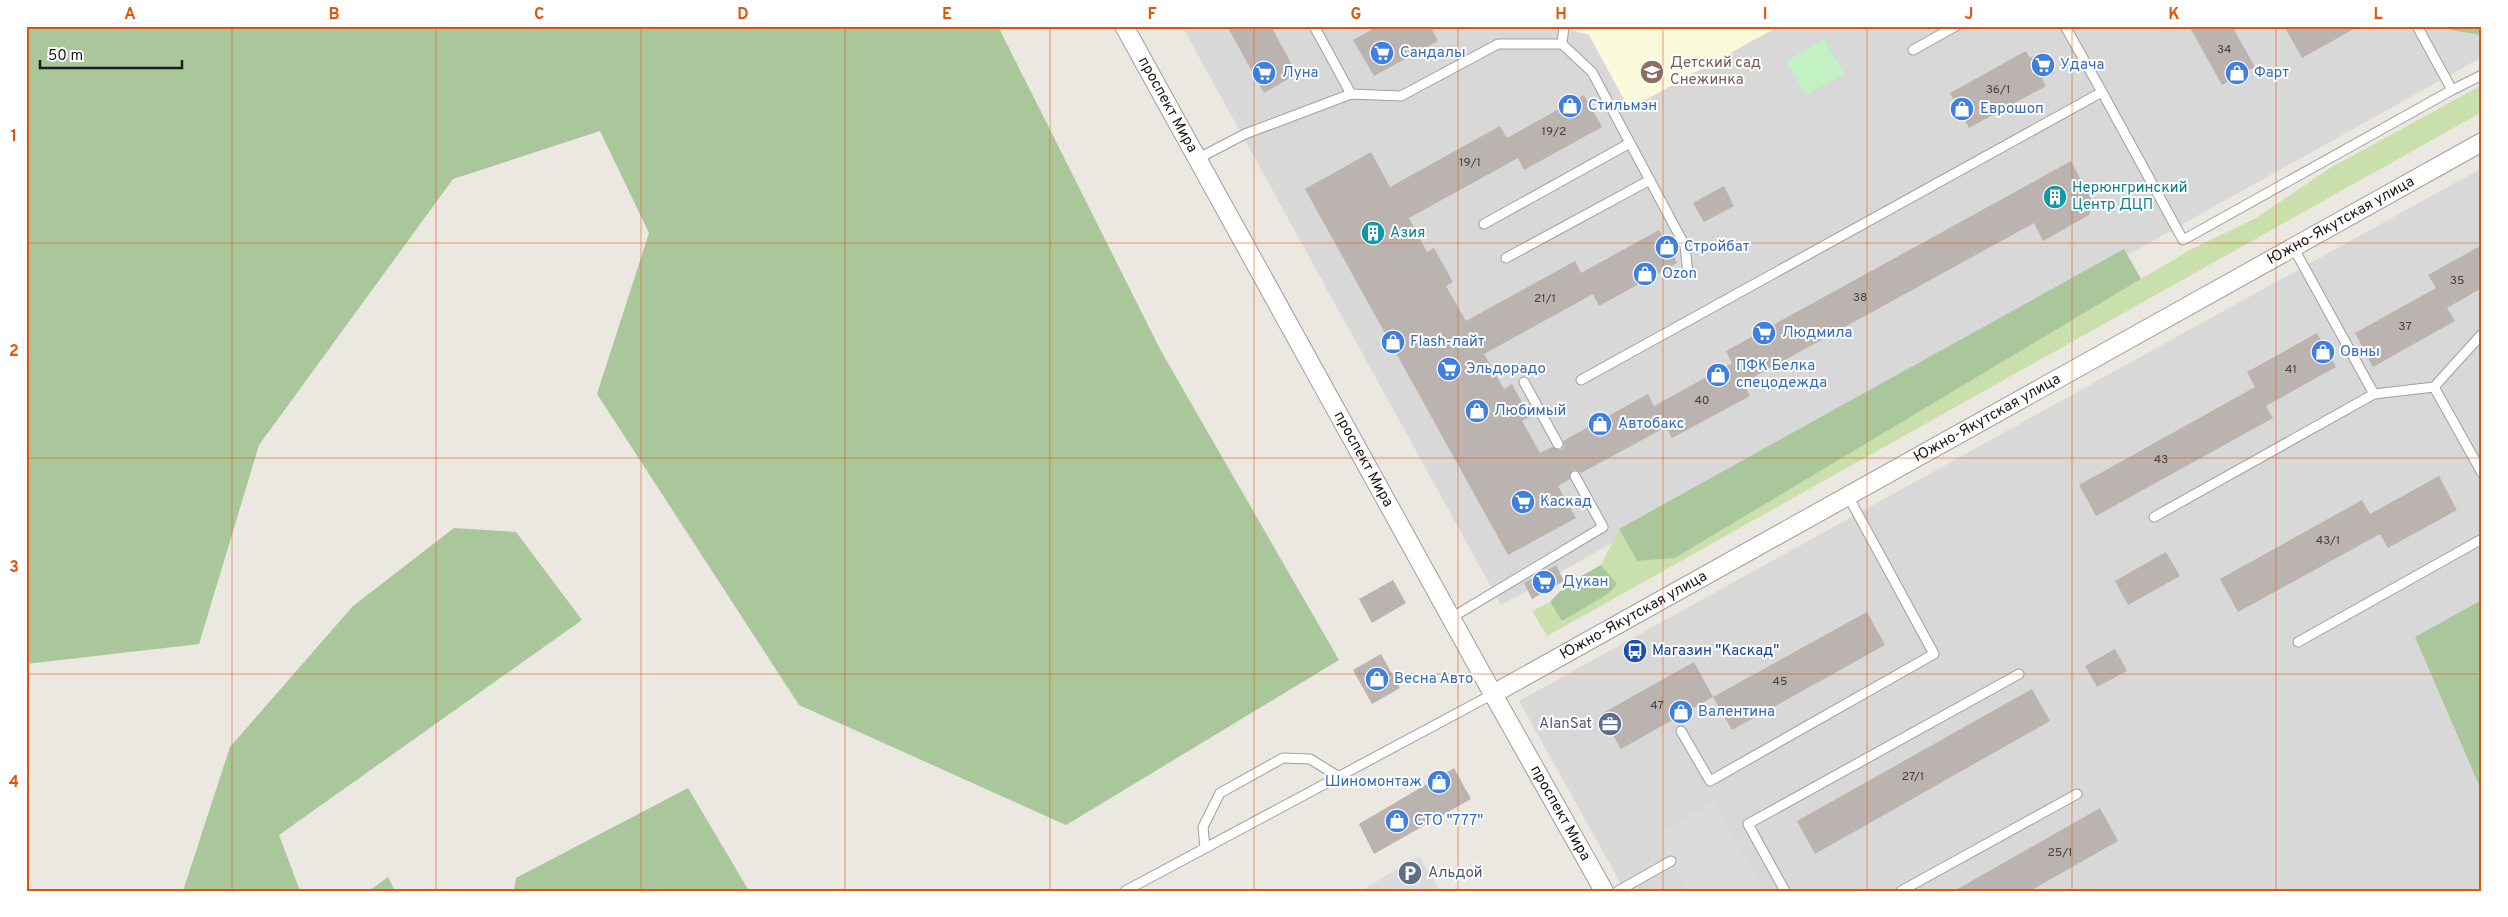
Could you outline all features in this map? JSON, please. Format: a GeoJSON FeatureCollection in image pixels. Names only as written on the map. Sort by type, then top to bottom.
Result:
{"type":"FeatureCollection","features":[{"type":"Feature","properties":{"kind":"street","name":"проспект Мира"},"geometry":{"type":"LineString","coordinates":[[1124,26],[1604,891]]}},
{"type":"Feature","properties":{"kind":"street","name":"Южно-Якутская улица"},"geometry":{"type":"LineString","coordinates":[[1493,694],[2482,142]]}},
{"type":"Feature","properties":{"kind":"lane"},"geometry":{"type":"LineString","coordinates":[[1314,26],[1351,94]]}},
{"type":"Feature","properties":{"kind":"lane"},"geometry":{"type":"LineString","coordinates":[[1562,44],[1564,26]]}},
{"type":"Feature","properties":{"kind":"lane"},"geometry":{"type":"LineString","coordinates":[[1913,50],[1956,26]]}},
{"type":"Feature","properties":{"kind":"lane"},"geometry":{"type":"LineString","coordinates":[[2065,26],[2183,240],[2482,75]]}},
{"type":"Feature","properties":{"kind":"lane"},"geometry":{"type":"LineString","coordinates":[[2417,26],[2452,90]]}},
{"type":"Feature","properties":{"kind":"lane"},"geometry":{"type":"LineString","coordinates":[[1197,158],[1245,134],[1351,94],[1401,96],[1498,44],[1562,44],[1592,72],[1685,246],[1688,274]]}},
{"type":"Feature","properties":{"kind":"lane"},"geometry":{"type":"LineString","coordinates":[[1580,380],[2102,92]]}},
{"type":"Feature","properties":{"kind":"lane"},"geometry":{"type":"LineString","coordinates":[[1484,224],[1630,143]]}},
{"type":"Feature","properties":{"kind":"lane"},"geometry":{"type":"LineString","coordinates":[[1506,258],[1650,180]]}},
{"type":"Feature","properties":{"kind":"lane"},"geometry":{"type":"LineString","coordinates":[[2293,247],[2374,394]]}},
{"type":"Feature","properties":{"kind":"lane"},"geometry":{"type":"LineString","coordinates":[[2154,517],[2374,394],[2434,387],[2482,334]]}},
{"type":"Feature","properties":{"kind":"lane"},"geometry":{"type":"LineString","coordinates":[[1524,382],[1558,444]]}},
{"type":"Feature","properties":{"kind":"lane"},"geometry":{"type":"LineString","coordinates":[[2434,387],[2482,473]]}},
{"type":"Feature","properties":{"kind":"lane"},"geometry":{"type":"LineString","coordinates":[[1451,618],[1603,527],[1575,476]]}},
{"type":"Feature","properties":{"kind":"lane"},"geometry":{"type":"LineString","coordinates":[[1681,731],[1710,781],[1934,654],[1848,496]]}},
{"type":"Feature","properties":{"kind":"lane"},"geometry":{"type":"LineString","coordinates":[[2298,642],[2482,539]]}},
{"type":"Feature","properties":{"kind":"lane"},"geometry":{"type":"LineString","coordinates":[[1785,891],[1748,824],[2018,674]]}},
{"type":"Feature","properties":{"kind":"lane"},"geometry":{"type":"LineString","coordinates":[[1125,891],[1493,694]]}},
{"type":"Feature","properties":{"kind":"lane"},"geometry":{"type":"LineString","coordinates":[[1204,848],[1203,827],[1220,793],[1283,758],[1310,759],[1339,777]]}},
{"type":"Feature","properties":{"kind":"lane"},"geometry":{"type":"LineString","coordinates":[[1901,891],[2076,794]]}},
{"type":"Feature","properties":{"kind":"lane"},"geometry":{"type":"LineString","coordinates":[[1618,891],[1671,861]]}},
{"type":"Feature","properties":{"kind":"shaded area"},"geometry":{"type":"Polygon","coordinates":[[[26,26],[998,26],[1161,351],[1339,660],[1066,825],[799,705],[597,394],[649,233],[600,131],[453,179],[259,445],[199,644],[26,664],[26,26]]]}},
{"type":"Feature","properties":{"kind":"shaded area"},"geometry":{"type":"Polygon","coordinates":[[[1182,26],[2482,26],[2482,57],[1501,605],[1182,26]]]}},
{"type":"Feature","properties":{"kind":"shaded area","name":"Детский сад Снежинка"},"geometry":{"type":"Polygon","coordinates":[[[1557,26],[1779,26],[1629,109],[1589,35],[1557,26]]]}},
{"type":"Feature","properties":{"kind":"shaded area"},"geometry":{"type":"Polygon","coordinates":[[[2449,26],[2482,26],[2482,35],[2451,30],[2449,26]]]}},
{"type":"Feature","properties":{"kind":"shaded area"},"geometry":{"type":"Polygon","coordinates":[[[2482,168],[2482,891],[1625,891],[1519,701],[2482,168]]]}},
{"type":"Feature","properties":{"kind":"shaded area"},"geometry":{"type":"Polygon","coordinates":[[[2124,249],[2141,279],[1675,558],[1637,561],[1619,529],[2124,249]]]}},
{"type":"Feature","properties":{"kind":"shaded area"},"geometry":{"type":"Polygon","coordinates":[[[454,528],[516,532],[582,620],[279,835],[300,891],[183,891],[230,747],[353,606],[454,528]]]}},
{"type":"Feature","properties":{"kind":"shaded area"},"geometry":{"type":"Polygon","coordinates":[[[1601,565],[1617,584],[1608,594],[1562,621],[1550,602],[1567,584],[1601,565]]]}},
{"type":"Feature","properties":{"kind":"shaded area"},"geometry":{"type":"Polygon","coordinates":[[[2482,600],[2482,792],[2415,637],[2482,600]]]}},
{"type":"Feature","properties":{"kind":"shaded area"},"geometry":{"type":"Polygon","coordinates":[[[688,788],[749,891],[514,891],[516,878],[688,788]]]}},
{"type":"Feature","properties":{"kind":"shaded area"},"geometry":{"type":"Polygon","coordinates":[[[1714,802],[1764,891],[1688,891],[1656,834],[1714,802]]]}},
{"type":"Feature","properties":{"kind":"shaded area","name":"Альдой"},"geometry":{"type":"Polygon","coordinates":[[[1419,856],[1440,891],[1361,891],[1419,856]]]}},
{"type":"Feature","properties":{"kind":"shaded area"},"geometry":{"type":"Polygon","coordinates":[[[388,877],[395,891],[369,891],[388,877]]]}},
{"type":"Feature","properties":{"kind":"green space"},"geometry":{"type":"Polygon","coordinates":[[[1824,39],[1844,74],[1806,95],[1786,61],[1824,39]]]}},
{"type":"Feature","properties":{"kind":"green space"},"geometry":{"type":"Polygon","coordinates":[[[2482,85],[2482,112],[1547,636],[1532,611],[1550,602],[1562,620],[1617,584],[1601,565],[1619,529],[1637,561],[1675,558],[2188,251],[2256,218],[2330,168],[2482,85]]]}},
{"type":"Feature","properties":{"kind":"building"},"geometry":{"type":"Polygon","coordinates":[[[1227,26],[1271,26],[1297,74],[1264,93],[1227,26]]]}},
{"type":"Feature","properties":{"kind":"building"},"geometry":{"type":"Polygon","coordinates":[[[1378,26],[1430,26],[1438,41],[1374,76],[1353,40],[1378,26]]]}},
{"type":"Feature","properties":{"kind":"building"},"geometry":{"type":"Polygon","coordinates":[[[2189,26],[2232,26],[2255,67],[2222,85],[2189,26]]]}},
{"type":"Feature","properties":{"kind":"building"},"geometry":{"type":"Polygon","coordinates":[[[2284,26],[2359,26],[2302,58],[2284,26]]]}},
{"type":"Feature","properties":{"kind":"building"},"geometry":{"type":"Polygon","coordinates":[[[2026,51],[2030,58],[2043,51],[2054,73],[2042,79],[2046,86],[1969,128],[1950,93],[2026,51]]]}},
{"type":"Feature","properties":{"kind":"building"},"geometry":{"type":"Polygon","coordinates":[[[1584,95],[1602,127],[1524,170],[1518,158],[1409,218],[1427,252],[1434,248],[1453,282],[1446,286],[1466,321],[1575,261],[1581,273],[1659,230],[1677,263],[1599,306],[1593,294],[1484,354],[1504,389],[1512,384],[1530,417],[1522,421],[1540,453],[1552,447],[1561,450],[1564,447],[1563,441],[1648,394],[1654,406],[1732,363],[1726,351],[2071,161],[2093,203],[2089,215],[2043,241],[2034,223],[1743,383],[1750,396],[1672,438],[1666,427],[1581,473],[1576,470],[1572,471],[1570,479],[1558,486],[1576,518],[1508,555],[1305,189],[1371,152],[1390,187],[1500,126],[1507,138],[1584,95]]]}},
{"type":"Feature","properties":{"kind":"building"},"geometry":{"type":"Polygon","coordinates":[[[1724,186],[1734,206],[1704,222],[1693,203],[1724,186]]]}},
{"type":"Feature","properties":{"kind":"building"},"geometry":{"type":"Polygon","coordinates":[[[2482,245],[2482,288],[2447,308],[2455,321],[2373,367],[2355,333],[2436,288],[2428,275],[2482,245]]]}},
{"type":"Feature","properties":{"kind":"building"},"geometry":{"type":"Polygon","coordinates":[[[2317,333],[2336,367],[2266,406],[2273,418],[2096,516],[2079,485],[2255,387],[2247,372],[2317,333]]]}},
{"type":"Feature","properties":{"kind":"building"},"geometry":{"type":"Polygon","coordinates":[[[2439,476],[2457,510],[2388,548],[2380,534],[2238,612],[2220,579],[2362,500],[2370,514],[2439,476]]]}},
{"type":"Feature","properties":{"kind":"building"},"geometry":{"type":"Polygon","coordinates":[[[2166,552],[2180,576],[2128,605],[2115,581],[2166,552]]]}},
{"type":"Feature","properties":{"kind":"building","name":"Дукан"},"geometry":{"type":"Polygon","coordinates":[[[1556,565],[1564,581],[1532,599],[1524,583],[1556,565]]]}},
{"type":"Feature","properties":{"kind":"building"},"geometry":{"type":"Polygon","coordinates":[[[1393,580],[1406,603],[1372,623],[1359,599],[1393,580]]]}},
{"type":"Feature","properties":{"kind":"building"},"geometry":{"type":"Polygon","coordinates":[[[1867,612],[1885,645],[1732,730],[1713,697],[1867,612]]]}},
{"type":"Feature","properties":{"kind":"building"},"geometry":{"type":"Polygon","coordinates":[[[2115,649],[2127,671],[2097,687],[2085,666],[2115,649]]]}},
{"type":"Feature","properties":{"kind":"building","name":"Весна Авто"},"geometry":{"type":"Polygon","coordinates":[[[1381,654],[1400,688],[1372,704],[1353,670],[1381,654]]]}},
{"type":"Feature","properties":{"kind":"building"},"geometry":{"type":"Polygon","coordinates":[[[1694,662],[1713,697],[1621,749],[1601,714],[1694,662]]]}},
{"type":"Feature","properties":{"kind":"building"},"geometry":{"type":"Polygon","coordinates":[[[2032,689],[2050,721],[1815,854],[1797,821],[2032,689]]]}},
{"type":"Feature","properties":{"kind":"building","name":"СТО \"777\""},"geometry":{"type":"Polygon","coordinates":[[[1454,768],[1471,799],[1374,854],[1359,824],[1454,768]]]}},
{"type":"Feature","properties":{"kind":"building"},"geometry":{"type":"Polygon","coordinates":[[[2100,808],[2118,841],[2030,891],[1954,891],[2100,808]]]}},
{"type":"Feature","properties":{"kind":"place","name":"Сандалы"},"geometry":{"type":"Point","coordinates":[1382,53]}},
{"type":"Feature","properties":{"kind":"place","name":"Удача"},"geometry":{"type":"Point","coordinates":[2043,65]}},
{"type":"Feature","properties":{"kind":"place","name":"Детский сад Снежинка"},"geometry":{"type":"Point","coordinates":[1652,72]}},
{"type":"Feature","properties":{"kind":"place","name":"Луна"},"geometry":{"type":"Point","coordinates":[1264,73]}},
{"type":"Feature","properties":{"kind":"place","name":"Фарт"},"geometry":{"type":"Point","coordinates":[2237,73]}},
{"type":"Feature","properties":{"kind":"place","name":"Стильмэн"},"geometry":{"type":"Point","coordinates":[1570,106]}},
{"type":"Feature","properties":{"kind":"place","name":"Еврошоп"},"geometry":{"type":"Point","coordinates":[1962,109]}},
{"type":"Feature","properties":{"kind":"place","name":"Нерюнгринский Центр ДЦП"},"geometry":{"type":"Point","coordinates":[2055,197]}},
{"type":"Feature","properties":{"kind":"place","name":"Азия"},"geometry":{"type":"Point","coordinates":[1373,233]}},
{"type":"Feature","properties":{"kind":"place","name":"Стройбат"},"geometry":{"type":"Point","coordinates":[1667,247]}},
{"type":"Feature","properties":{"kind":"place","name":"Ozon"},"geometry":{"type":"Point","coordinates":[1645,274]}},
{"type":"Feature","properties":{"kind":"place","name":"Людмила"},"geometry":{"type":"Point","coordinates":[1764,333]}},
{"type":"Feature","properties":{"kind":"place","name":"Flash-лайт"},"geometry":{"type":"Point","coordinates":[1393,342]}},
{"type":"Feature","properties":{"kind":"place","name":"Овны"},"geometry":{"type":"Point","coordinates":[2323,352]}},
{"type":"Feature","properties":{"kind":"place","name":"Эльдорадо"},"geometry":{"type":"Point","coordinates":[1449,369]}},
{"type":"Feature","properties":{"kind":"place","name":"ПФК Белка спецодежда"},"geometry":{"type":"Point","coordinates":[1718,375]}},
{"type":"Feature","properties":{"kind":"place","name":"Любимый"},"geometry":{"type":"Point","coordinates":[1477,411]}},
{"type":"Feature","properties":{"kind":"place","name":"Автобакс"},"geometry":{"type":"Point","coordinates":[1600,424]}},
{"type":"Feature","properties":{"kind":"place","name":"Каскад"},"geometry":{"type":"Point","coordinates":[1523,502]}},
{"type":"Feature","properties":{"kind":"place","name":"Дукан"},"geometry":{"type":"Point","coordinates":[1544,582]}},
{"type":"Feature","properties":{"kind":"place","name":"Магазин \"Каскад\""},"geometry":{"type":"Point","coordinates":[1635,651]}},
{"type":"Feature","properties":{"kind":"place","name":"Весна Авто"},"geometry":{"type":"Point","coordinates":[1377,679]}},
{"type":"Feature","properties":{"kind":"place","name":"Валентина"},"geometry":{"type":"Point","coordinates":[1681,712]}},
{"type":"Feature","properties":{"kind":"place","name":"AlanSat"},"geometry":{"type":"Point","coordinates":[1610,724]}},
{"type":"Feature","properties":{"kind":"place","name":"Шиномонтаж"},"geometry":{"type":"Point","coordinates":[1439,782]}},
{"type":"Feature","properties":{"kind":"place","name":"СТО \"777\""},"geometry":{"type":"Point","coordinates":[1397,821]}},
{"type":"Feature","properties":{"kind":"place","name":"Альдой"},"geometry":{"type":"Point","coordinates":[1410,873]}}]}
